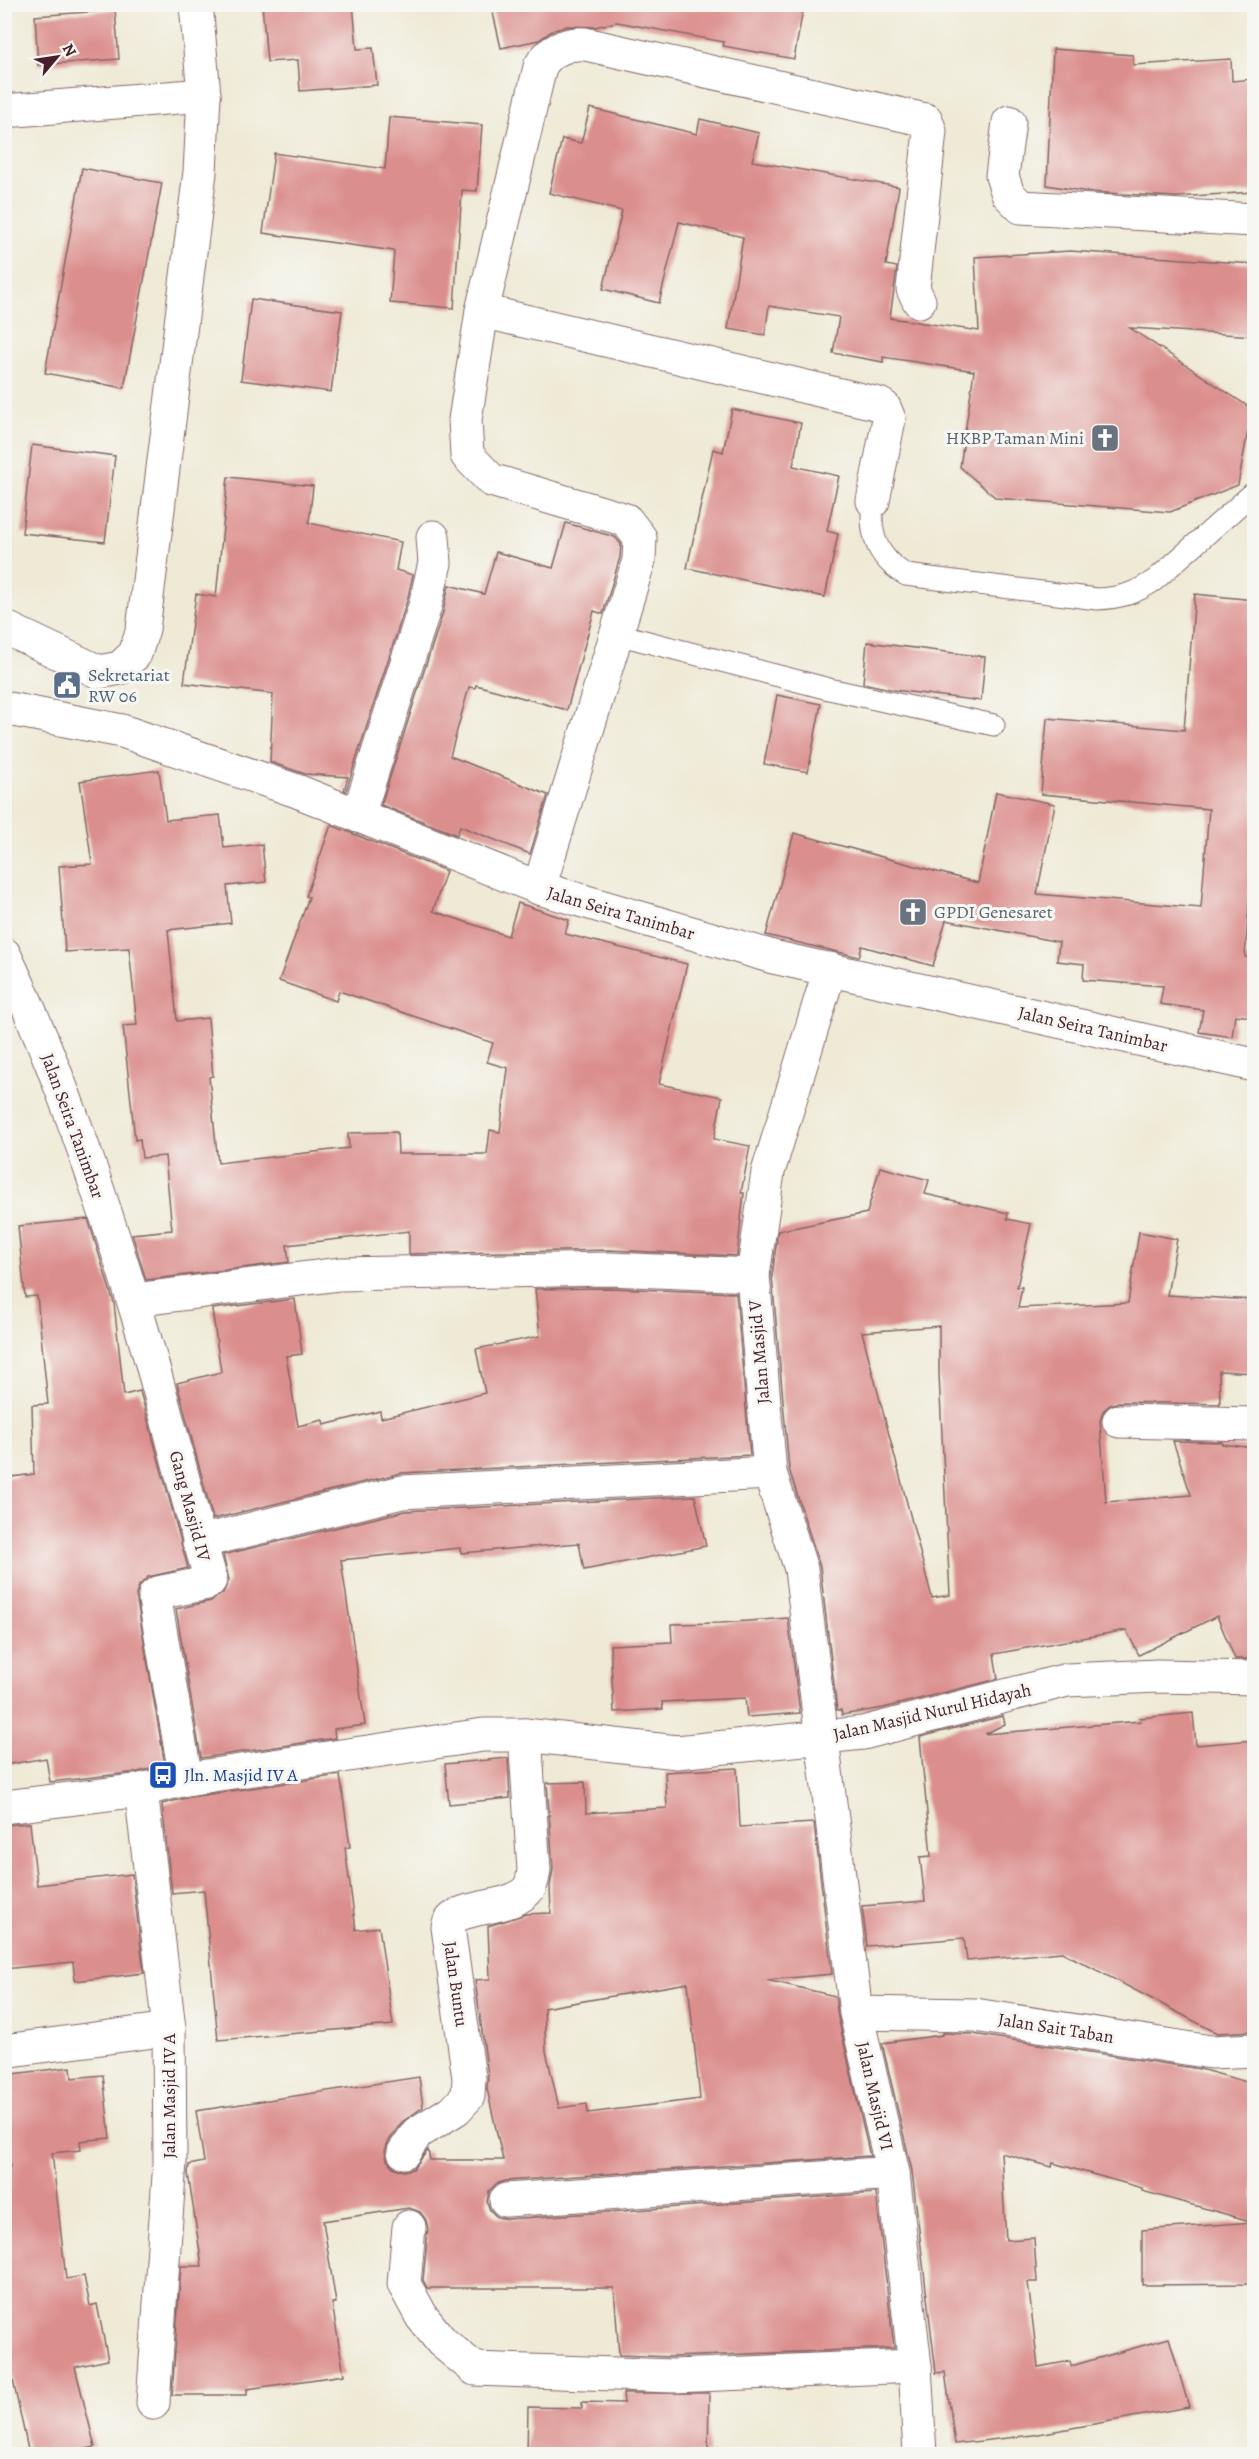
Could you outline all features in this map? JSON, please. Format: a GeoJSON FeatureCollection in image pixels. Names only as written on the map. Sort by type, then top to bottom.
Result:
{"type":"FeatureCollection","features":[{"type":"Feature","properties":{"kind":"street"},"geometry":{"type":"LineString","coordinates":[[4,627],[99,672],[120,668],[135,654],[142,628],[200,172],[204,95],[196,4]]}},
{"type":"Feature","properties":{"kind":"street"},"geometry":{"type":"LineString","coordinates":[[538,888],[639,560],[640,538],[626,520],[491,480],[467,455],[465,420],[482,311],[540,67],[552,54],[576,43],[926,120],[930,131],[913,290],[919,301]]}},
{"type":"Feature","properties":{"kind":"street"},"geometry":{"type":"LineString","coordinates":[[4,111],[204,95]]}},
{"type":"Feature","properties":{"kind":"street"},"geometry":{"type":"LineString","coordinates":[[1009,122],[1002,176],[1008,194],[1021,207],[1254,220]]}},
{"type":"Feature","properties":{"kind":"street"},"geometry":{"type":"LineString","coordinates":[[482,311],[879,404],[884,407],[889,419],[873,501]]}},
{"type":"Feature","properties":{"kind":"street"},"geometry":{"type":"LineString","coordinates":[[358,816],[425,606],[435,563],[433,537]]}},
{"type":"Feature","properties":{"kind":"street","name":"Jalan Seira Tanimbar"},"geometry":{"type":"LineString","coordinates":[[4,708],[122,731],[297,791],[538,888],[773,957],[1254,1065]]}},
{"type":"Feature","properties":{"kind":"street","name":"Jalan Seira Tanimbar"},"geometry":{"type":"LineString","coordinates":[[4,954],[23,993],[68,1104],[134,1300]]}},
{"type":"Feature","properties":{"kind":"street","name":"Jalan Masjid V"},"geometry":{"type":"LineString","coordinates":[[822,1738],[801,1569],[770,1473],[753,1275],[768,1173],[830,969]]}},
{"type":"Feature","properties":{"kind":"street"},"geometry":{"type":"LineString","coordinates":[[134,1300],[340,1274],[610,1269],[753,1275]]}},
{"type":"Feature","properties":{"kind":"street","name":"Gang Masjid IV"},"geometry":{"type":"LineString","coordinates":[[134,1300],[210,1580],[158,1593],[154,1600],[186,1779]]}},
{"type":"Feature","properties":{"kind":"street"},"geometry":{"type":"LineString","coordinates":[[1119,1421],[1254,1424]]}},
{"type":"Feature","properties":{"kind":"street"},"geometry":{"type":"LineString","coordinates":[[200,1542],[402,1491],[770,1473]]}},
{"type":"Feature","properties":{"kind":"street","name":"Jalan Masjid Nurul Hidayah"},"geometry":{"type":"LineString","coordinates":[[4,1807],[141,1790],[186,1779],[483,1736],[525,1735],[677,1752],[863,1733],[1067,1680],[1158,1676],[1254,1678]]}},
{"type":"Feature","properties":{"kind":"street","name":"Jalan Buntu"},"geometry":{"type":"LineString","coordinates":[[404,2152],[417,2133],[456,2109],[468,2096],[469,2078],[448,1927],[450,1920],[456,1914],[501,1905],[521,1897],[530,1887],[534,1870],[525,1735]]}},
{"type":"Feature","properties":{"kind":"street","name":"Jalan Masjid VI"},"geometry":{"type":"LineString","coordinates":[[822,1738],[856,2013],[893,2173],[915,2366],[920,2454]]}},
{"type":"Feature","properties":{"kind":"street","name":"Jalan Masjid IV A"},"geometry":{"type":"LineString","coordinates":[[141,1790],[169,2029],[170,2161],[153,2403]]}},
{"type":"Feature","properties":{"kind":"street","name":"Jalan Sait Taban"},"geometry":{"type":"LineString","coordinates":[[856,2013],[975,2015],[1211,2052],[1254,2050]]}},
{"type":"Feature","properties":{"kind":"street"},"geometry":{"type":"LineString","coordinates":[[4,2051],[169,2029]]}},
{"type":"Feature","properties":{"kind":"street"},"geometry":{"type":"LineString","coordinates":[[506,2200],[893,2173]]}},
{"type":"Feature","properties":{"kind":"street"},"geometry":{"type":"LineString","coordinates":[[408,2227],[404,2284],[422,2317],[436,2334],[475,2368],[673,2376],[915,2366]]}},
{"type":"Feature","properties":{"kind":"lane"},"geometry":{"type":"LineString","coordinates":[[873,501],[872,534],[891,566],[906,576],[1097,598],[1120,598],[1140,591],[1155,580],[1254,492]]}},
{"type":"Feature","properties":{"kind":"lane"},"geometry":{"type":"LineString","coordinates":[[617,634],[829,689],[994,725]]}},
{"type":"Feature","properties":{"kind":"building"},"geometry":{"type":"Polygon","coordinates":[[[262,4],[353,4],[357,49],[373,48],[377,85],[300,91],[298,60],[267,62],[262,4]]]}},
{"type":"Feature","properties":{"kind":"building"},"geometry":{"type":"Polygon","coordinates":[[[491,4],[804,4],[794,59],[723,46],[724,42],[617,22],[595,27],[567,26],[552,31],[539,40],[501,48],[491,4]]]}},
{"type":"Feature","properties":{"kind":"building"},"geometry":{"type":"Polygon","coordinates":[[[115,10],[119,59],[38,65],[35,16],[115,10]]]}},
{"type":"Feature","properties":{"kind":"building"},"geometry":{"type":"Polygon","coordinates":[[[1053,49],[1133,55],[1133,65],[1231,59],[1232,81],[1254,79],[1254,192],[1177,197],[1088,192],[1047,185],[1053,49]]]}},
{"type":"Feature","properties":{"kind":"building"},"geometry":{"type":"Polygon","coordinates":[[[590,108],[697,134],[700,119],[759,133],[752,161],[899,187],[886,265],[897,267],[890,318],[979,331],[975,257],[1070,251],[1254,264],[1254,336],[1130,328],[1252,409],[1238,485],[1170,512],[996,498],[960,467],[974,371],[883,357],[883,362],[833,353],[839,317],[769,306],[765,335],[728,329],[743,237],[679,222],[659,303],[603,289],[622,211],[549,193],[562,139],[581,143],[590,108]]]}},
{"type":"Feature","properties":{"kind":"building"},"geometry":{"type":"Polygon","coordinates":[[[389,117],[482,125],[477,191],[462,190],[454,308],[390,303],[394,251],[263,233],[274,153],[385,169],[389,117]]]}},
{"type":"Feature","properties":{"kind":"building"},"geometry":{"type":"Polygon","coordinates":[[[82,168],[162,183],[124,388],[45,373],[82,168]]]}},
{"type":"Feature","properties":{"kind":"building"},"geometry":{"type":"Polygon","coordinates":[[[251,299],[342,311],[331,392],[241,380],[251,299]]]}},
{"type":"Feature","properties":{"kind":"building"},"geometry":{"type":"Polygon","coordinates":[[[732,409],[801,423],[793,466],[839,476],[827,531],[838,534],[825,597],[687,568],[713,449],[723,452],[732,409]]]}},
{"type":"Feature","properties":{"kind":"building"},"geometry":{"type":"Polygon","coordinates":[[[32,445],[115,456],[105,542],[22,533],[32,445]]]}},
{"type":"Feature","properties":{"kind":"building"},"geometry":{"type":"Polygon","coordinates":[[[228,477],[313,486],[309,523],[401,542],[396,570],[413,575],[407,601],[346,791],[344,790],[348,777],[305,774],[270,762],[273,694],[184,683],[196,594],[216,597],[228,477]]]}},
{"type":"Feature","properties":{"kind":"building"},"geometry":{"type":"Polygon","coordinates":[[[566,523],[615,537],[621,544],[620,557],[603,614],[594,611],[567,710],[476,685],[475,688],[469,687],[450,756],[548,795],[530,854],[460,826],[457,835],[381,805],[443,612],[449,585],[484,594],[496,552],[553,568],[566,523]]]}},
{"type":"Feature","properties":{"kind":"building"},"geometry":{"type":"Polygon","coordinates":[[[1195,594],[1254,600],[1254,843],[1245,957],[1254,959],[1254,998],[1252,1017],[1235,1015],[1232,1037],[1199,1032],[1203,1010],[1160,1004],[1163,986],[1083,980],[1084,964],[1057,961],[1059,942],[946,920],[933,966],[862,946],[859,957],[766,935],[794,833],[978,883],[996,792],[1055,804],[1037,894],[1201,908],[1209,809],[1041,794],[1047,718],[1184,730],[1195,594]]]}},
{"type":"Feature","properties":{"kind":"building"},"geometry":{"type":"Polygon","coordinates":[[[867,642],[985,657],[981,701],[894,690],[863,683],[867,642]]]}},
{"type":"Feature","properties":{"kind":"building"},"geometry":{"type":"Polygon","coordinates":[[[777,695],[821,704],[808,772],[764,764],[777,695]]]}},
{"type":"Feature","properties":{"kind":"building"},"geometry":{"type":"Polygon","coordinates":[[[159,770],[166,820],[220,815],[224,848],[262,844],[266,882],[227,886],[231,923],[168,930],[177,1021],[208,1018],[213,1076],[209,1077],[218,1163],[349,1148],[348,1133],[397,1132],[398,1154],[487,1154],[490,1130],[500,1132],[508,1068],[487,1062],[493,1043],[339,991],[336,1001],[279,981],[309,897],[306,896],[331,825],[446,871],[433,911],[508,936],[518,903],[569,920],[565,934],[687,964],[659,1084],[722,1097],[714,1139],[750,1146],[741,1193],[744,1193],[737,1256],[610,1250],[409,1254],[409,1231],[287,1245],[289,1262],[146,1280],[132,1234],[172,1230],[165,1156],[142,1158],[140,1139],[135,1140],[123,1026],[137,1025],[129,948],[65,952],[59,866],[92,864],[80,781],[159,770]]]}},
{"type":"Feature","properties":{"kind":"building"},"geometry":{"type":"Polygon","coordinates":[[[880,1167],[929,1180],[925,1194],[1008,1213],[1007,1219],[1031,1224],[1017,1287],[1022,1287],[1018,1308],[1128,1303],[1139,1232],[1177,1239],[1167,1295],[1254,1300],[1254,1373],[1219,1371],[1220,1404],[1119,1402],[1103,1411],[1100,1421],[1106,1502],[1191,1495],[1173,1441],[1222,1442],[1222,1444],[1254,1448],[1254,1659],[1235,1659],[1217,1616],[1139,1655],[1126,1630],[994,1654],[998,1679],[883,1708],[842,1715],[841,1710],[837,1710],[820,1567],[789,1469],[772,1276],[778,1231],[867,1213],[880,1167]],[[939,1326],[862,1332],[932,1598],[950,1595],[939,1375],[939,1326]]]}},
{"type":"Feature","properties":{"kind":"building"},"geometry":{"type":"Polygon","coordinates":[[[88,1219],[114,1303],[124,1395],[140,1391],[188,1568],[148,1577],[139,1586],[136,1595],[165,1765],[138,1772],[50,1782],[46,1758],[4,1765],[4,1478],[34,1474],[32,1405],[48,1404],[37,1296],[25,1297],[18,1226],[88,1219]]]}},
{"type":"Feature","properties":{"kind":"building"},"geometry":{"type":"Polygon","coordinates":[[[610,1288],[736,1293],[750,1455],[401,1473],[213,1519],[177,1383],[221,1372],[212,1309],[295,1299],[302,1354],[286,1356],[298,1426],[323,1420],[324,1425],[380,1411],[381,1418],[485,1393],[476,1349],[540,1336],[535,1289],[610,1288]]]}},
{"type":"Feature","properties":{"kind":"building"},"geometry":{"type":"Polygon","coordinates":[[[695,1496],[706,1546],[584,1570],[579,1543],[461,1553],[460,1548],[341,1560],[365,1725],[334,1729],[335,1738],[201,1758],[176,1609],[211,1601],[223,1593],[229,1580],[223,1555],[405,1511],[695,1496]]]}},
{"type":"Feature","properties":{"kind":"building"},"geometry":{"type":"Polygon","coordinates":[[[788,1618],[800,1713],[747,1717],[745,1698],[662,1702],[663,1709],[614,1712],[610,1645],[672,1642],[671,1624],[788,1618]]]}},
{"type":"Feature","properties":{"kind":"building"},"geometry":{"type":"Polygon","coordinates":[[[1193,1713],[1196,1745],[1254,1740],[1254,2031],[1217,2033],[1062,1952],[967,1961],[964,1938],[867,1946],[862,1906],[925,1901],[920,1857],[931,1856],[920,1737],[1003,1716],[1005,1724],[985,1734],[1141,1721],[1140,1718],[1193,1713]]]}},
{"type":"Feature","properties":{"kind":"building"},"geometry":{"type":"Polygon","coordinates":[[[508,1758],[510,1798],[449,1804],[445,1764],[508,1758]]]}},
{"type":"Feature","properties":{"kind":"building"},"geometry":{"type":"Polygon","coordinates":[[[737,1768],[740,1827],[814,1823],[832,1974],[767,1980],[835,1996],[870,2156],[505,2181],[496,2184],[489,2191],[487,2202],[490,2210],[497,2217],[507,2219],[876,2193],[894,2348],[673,2357],[619,2355],[614,2288],[427,2288],[423,2280],[428,2229],[426,2220],[420,2212],[409,2208],[323,2221],[336,2303],[332,2303],[344,2375],[247,2389],[247,2395],[172,2395],[181,2266],[202,2266],[188,2173],[189,2165],[204,2162],[196,2111],[419,2077],[423,2107],[402,2122],[388,2142],[385,2151],[387,2160],[393,2167],[403,2171],[413,2169],[428,2150],[430,2160],[503,2160],[487,2089],[488,2075],[475,1980],[490,1979],[488,1926],[526,1914],[551,1913],[550,1886],[553,1869],[547,1783],[585,1782],[586,1813],[667,1808],[665,1772],[737,1768]],[[688,1983],[544,2008],[546,2051],[559,2108],[587,2104],[588,2113],[700,2099],[688,1983]]]}},
{"type":"Feature","properties":{"kind":"building"},"geometry":{"type":"Polygon","coordinates":[[[340,1775],[350,1847],[345,1848],[356,1930],[379,1927],[393,2025],[218,2040],[204,1890],[172,1893],[162,1804],[190,1797],[340,1775]]]}},
{"type":"Feature","properties":{"kind":"building"},"geometry":{"type":"Polygon","coordinates":[[[30,1823],[37,1885],[132,1874],[144,1973],[75,1981],[73,1962],[4,1969],[4,1825],[30,1823]]]}},
{"type":"Feature","properties":{"kind":"building"},"geometry":{"type":"Polygon","coordinates":[[[942,2033],[973,2034],[1200,2069],[1254,2084],[1254,2222],[1053,2163],[1052,2167],[1001,2153],[1006,2240],[1034,2238],[1037,2282],[1028,2282],[1038,2367],[1070,2361],[1071,2366],[1169,2338],[1189,2407],[1033,2435],[955,2444],[945,2372],[936,2373],[912,2171],[882,2043],[942,2035],[942,2033]]]}},
{"type":"Feature","properties":{"kind":"building"},"geometry":{"type":"Polygon","coordinates":[[[71,2067],[72,2078],[103,2075],[110,2138],[80,2141],[81,2150],[52,2153],[66,2279],[84,2276],[90,2306],[97,2304],[108,2360],[75,2367],[95,2447],[65,2454],[29,2454],[9,2362],[4,2363],[4,2168],[10,2167],[4,2121],[4,2075],[71,2067]]]}},
{"type":"Feature","properties":{"kind":"building"},"geometry":{"type":"Polygon","coordinates":[[[1254,2222],[1254,2284],[1142,2285],[1142,2230],[1254,2222]]]}},
{"type":"Feature","properties":{"kind":"building"},"geometry":{"type":"Polygon","coordinates":[[[623,2393],[709,2393],[708,2454],[527,2454],[528,2407],[582,2408],[582,2402],[624,2403],[623,2393]]]}},
{"type":"Feature","properties":{"kind":"place","name":"HKBP Taman Mini"},"geometry":{"type":"Point","coordinates":[1105,438]}},
{"type":"Feature","properties":{"kind":"place","name":"Sekretariat RW 06"},"geometry":{"type":"Point","coordinates":[67,685]}},
{"type":"Feature","properties":{"kind":"place","name":"GPDI Genesaret"},"geometry":{"type":"Point","coordinates":[913,912]}},
{"type":"Feature","properties":{"kind":"place","name":"Jln. Masjid IV A"},"geometry":{"type":"Point","coordinates":[163,1775]}}]}
